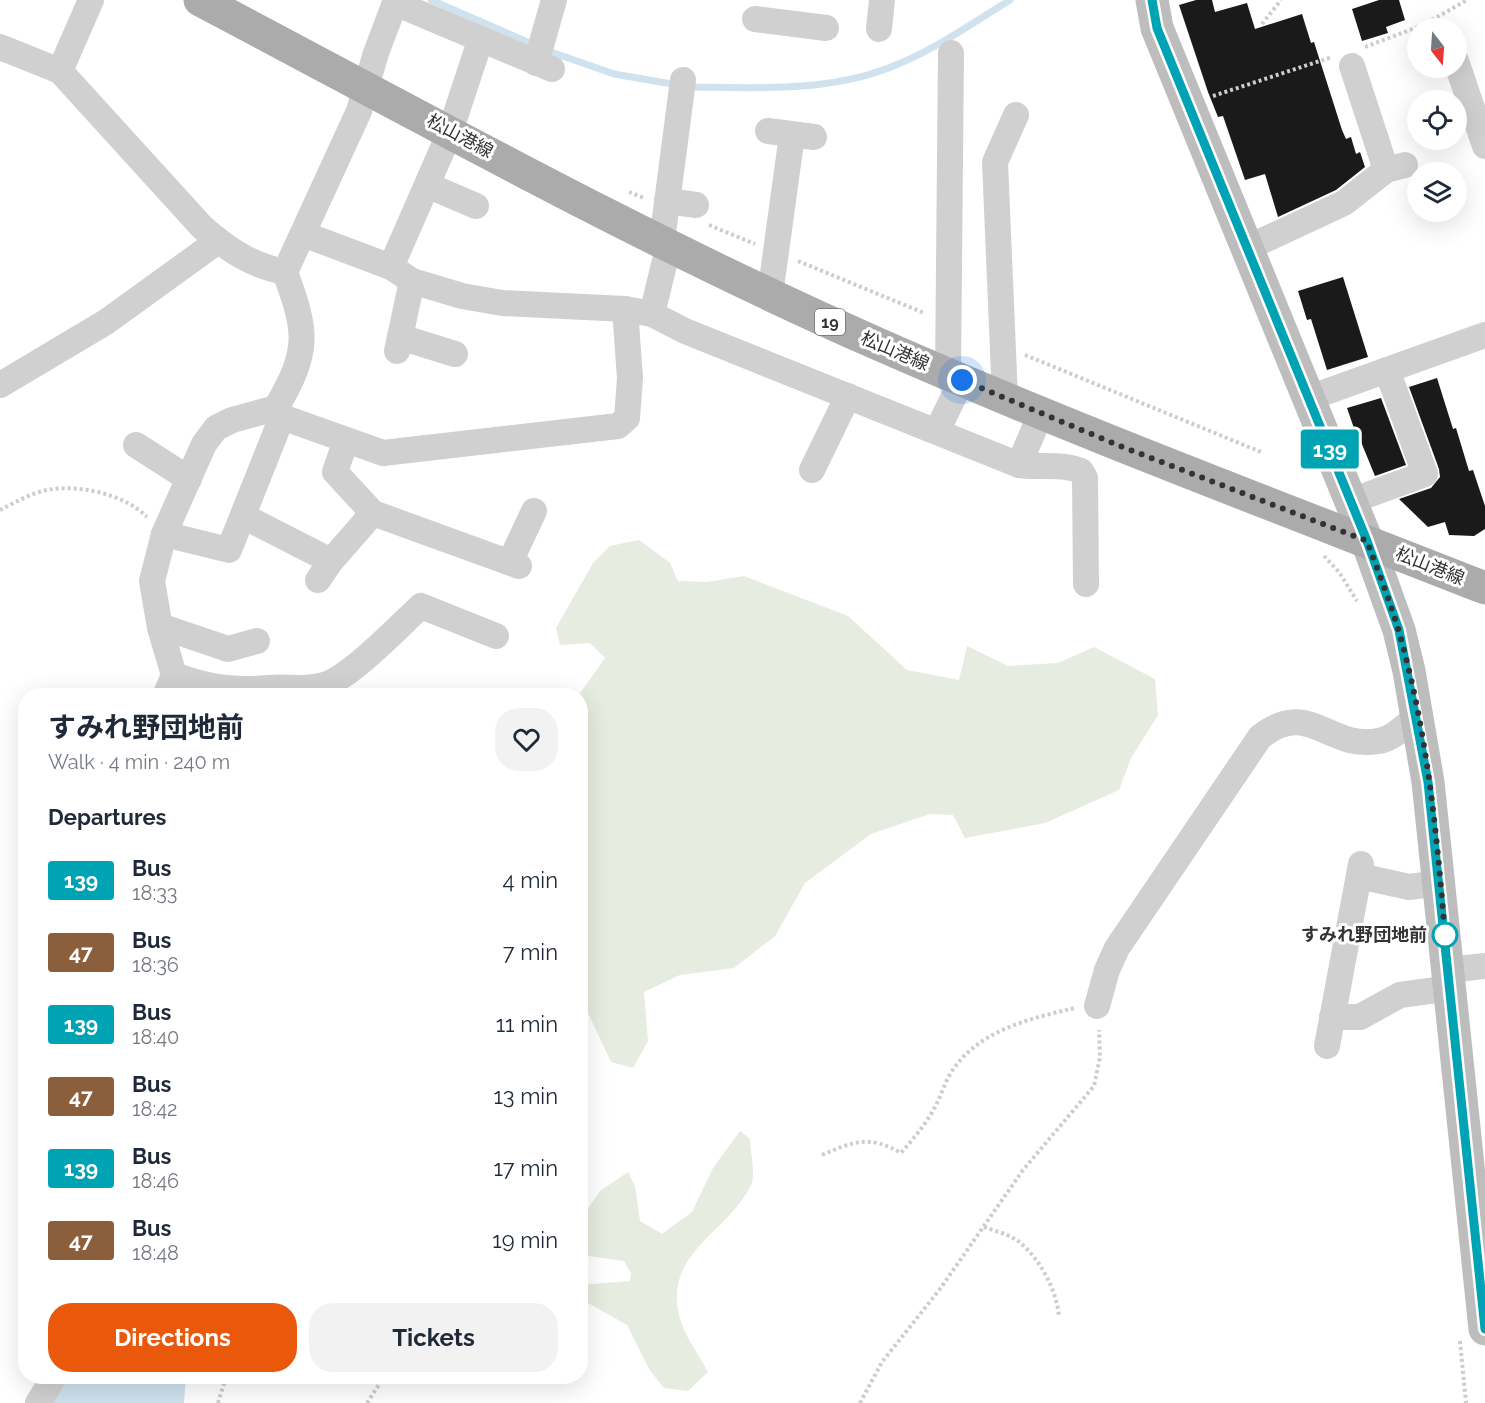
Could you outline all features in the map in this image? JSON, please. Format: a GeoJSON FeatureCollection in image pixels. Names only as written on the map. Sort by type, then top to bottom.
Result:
{"type":"FeatureCollection","features":[{"type":"Feature","properties":{"kind":"main road","name":"松山港線"},"geometry":{"type":"LineString","coordinates":[[200,0],[450,132],[770,295],[1041,413],[1485,588]]}},
{"type":"Feature","properties":{"kind":"main road"},"geometry":{"type":"LineString","coordinates":[[1152,0],[1157,28],[1351,501],[1399,630],[1428,782],[1485,1329]]}},
{"type":"Feature","properties":{"kind":"street"},"geometry":{"type":"LineString","coordinates":[[60,71],[91,0]]}},
{"type":"Feature","properties":{"kind":"street"},"geometry":{"type":"LineString","coordinates":[[164,534],[229,550],[291,381],[304,337],[300,313],[285,272],[358,111],[396,2],[480,41],[544,66],[554,0]]}},
{"type":"Feature","properties":{"kind":"street"},"geometry":{"type":"LineString","coordinates":[[755,19],[826,28]]}},
{"type":"Feature","properties":{"kind":"street"},"geometry":{"type":"LineString","coordinates":[[455,354],[399,344],[402,274],[427,185],[450,132],[480,41]]}},
{"type":"Feature","properties":{"kind":"street"},"geometry":{"type":"LineString","coordinates":[[0,46],[60,71],[202,227],[218,241],[250,262],[267,269],[285,272]]}},
{"type":"Feature","properties":{"kind":"street"},"geometry":{"type":"LineString","coordinates":[[937,431],[955,377],[951,53]]}},
{"type":"Feature","properties":{"kind":"street"},"geometry":{"type":"LineString","coordinates":[[1467,78],[1485,146]]}},
{"type":"Feature","properties":{"kind":"street"},"geometry":{"type":"LineString","coordinates":[[652,314],[665,243],[667,201],[683,80]]}},
{"type":"Feature","properties":{"kind":"street"},"geometry":{"type":"LineString","coordinates":[[1247,248],[1344,204],[1396,168],[1349,80]]}},
{"type":"Feature","properties":{"kind":"street"},"geometry":{"type":"LineString","coordinates":[[1005,398],[995,162],[1016,115]]}},
{"type":"Feature","properties":{"kind":"street"},"geometry":{"type":"LineString","coordinates":[[770,295],[791,134]]}},
{"type":"Feature","properties":{"kind":"street"},"geometry":{"type":"LineString","coordinates":[[427,185],[476,206]]}},
{"type":"Feature","properties":{"kind":"street"},"geometry":{"type":"LineString","coordinates":[[667,201],[696,205]]}},
{"type":"Feature","properties":{"kind":"street"},"geometry":{"type":"LineString","coordinates":[[303,234],[402,274],[502,303],[625,309],[652,314],[686,331],[1020,465],[1038,468],[1067,465],[1082,471],[1085,478],[1086,584]]}},
{"type":"Feature","properties":{"kind":"street"},"geometry":{"type":"LineString","coordinates":[[0,385],[106,322],[218,241]]}},
{"type":"Feature","properties":{"kind":"street"},"geometry":{"type":"LineString","coordinates":[[221,688],[200,684],[170,685],[152,581],[164,534],[204,444],[216,428],[232,420],[279,412],[383,453],[618,426],[627,418],[630,378],[625,309]]}},
{"type":"Feature","properties":{"kind":"street"},"geometry":{"type":"LineString","coordinates":[[1309,398],[1485,335]]}},
{"type":"Feature","properties":{"kind":"street"},"geometry":{"type":"LineString","coordinates":[[1351,501],[1425,474],[1387,370]]}},
{"type":"Feature","properties":{"kind":"street"},"geometry":{"type":"LineString","coordinates":[[812,470],[848,396]]}},
{"type":"Feature","properties":{"kind":"street"},"geometry":{"type":"LineString","coordinates":[[1020,465],[1041,413]]}},
{"type":"Feature","properties":{"kind":"street"},"geometry":{"type":"LineString","coordinates":[[346,440],[334,472],[373,513],[514,564],[534,511]]}},
{"type":"Feature","properties":{"kind":"street"},"geometry":{"type":"LineString","coordinates":[[136,445],[189,479]]}},
{"type":"Feature","properties":{"kind":"street"},"geometry":{"type":"LineString","coordinates":[[243,516],[324,570],[373,513]]}},
{"type":"Feature","properties":{"kind":"street"},"geometry":{"type":"LineString","coordinates":[[310,688],[327,685],[345,674],[421,606],[496,636]]}},
{"type":"Feature","properties":{"kind":"street"},"geometry":{"type":"LineString","coordinates":[[160,626],[228,649],[257,642]]}},
{"type":"Feature","properties":{"kind":"street"},"geometry":{"type":"LineString","coordinates":[[259,688],[281,688]]}},
{"type":"Feature","properties":{"kind":"street"},"geometry":{"type":"LineString","coordinates":[[1097,1006],[1107,970],[1117,948],[1260,737],[1271,728],[1301,720],[1344,739],[1380,741],[1393,735],[1417,716]]}},
{"type":"Feature","properties":{"kind":"street"},"geometry":{"type":"LineString","coordinates":[[1327,1046],[1360,870],[1409,887],[1440,883]]}},
{"type":"Feature","properties":{"kind":"street"},"geometry":{"type":"LineString","coordinates":[[1332,1017],[1360,1017],[1400,995],[1485,966]]}},
{"type":"Feature","properties":{"kind":"street"},"geometry":{"type":"LineString","coordinates":[[38,1403],[50,1384]]}},
{"type":"Feature","properties":{"kind":"path"},"geometry":{"type":"LineString","coordinates":[[1262,24],[1281,0]]}},
{"type":"Feature","properties":{"kind":"path"},"geometry":{"type":"LineString","coordinates":[[0,510],[47,490],[76,490],[115,496],[140,510],[164,534]]}},
{"type":"Feature","properties":{"kind":"path"},"geometry":{"type":"LineString","coordinates":[[822,1155],[849,1143],[870,1141],[887,1145],[901,1153],[925,1123],[950,1074],[990,1035],[1008,1026],[1041,1016],[1097,1006],[1100,1057],[1094,1086],[1023,1170],[940,1289],[882,1362],[860,1403]]}},
{"type":"Feature","properties":{"kind":"path"},"geometry":{"type":"LineString","coordinates":[[984,1227],[1013,1238],[1030,1254],[1052,1286],[1058,1300],[1059,1317]]}},
{"type":"Feature","properties":{"kind":"path"},"geometry":{"type":"LineString","coordinates":[[218,1403],[223,1384]]}},
{"type":"Feature","properties":{"kind":"path"},"geometry":{"type":"LineString","coordinates":[[367,1403],[379,1384]]}},
{"type":"Feature","properties":{"kind":"shaded area"},"geometry":{"type":"Polygon","coordinates":[[[639,540],[670,563],[678,581],[707,582],[744,576],[848,616],[907,670],[959,680],[967,646],[1008,666],[1058,663],[1094,647],[1155,679],[1158,715],[1131,758],[1119,790],[1045,823],[965,838],[953,815],[930,814],[871,834],[805,883],[775,936],[734,968],[680,975],[644,992],[648,1041],[633,1068],[611,1062],[588,1013],[588,688],[584,688],[605,658],[590,643],[560,645],[556,628],[593,563],[610,546],[639,540]]]}},
{"type":"Feature","properties":{"kind":"shaded area"},"geometry":{"type":"Polygon","coordinates":[[[740,1131],[750,1139],[753,1169],[751,1185],[741,1201],[689,1259],[681,1275],[677,1293],[681,1322],[708,1372],[688,1391],[664,1388],[649,1369],[627,1325],[588,1303],[588,1284],[630,1281],[631,1273],[624,1261],[588,1256],[588,1209],[600,1191],[628,1172],[635,1186],[640,1221],[662,1234],[692,1212],[713,1168],[740,1131]]]}},
{"type":"Feature","properties":{"kind":"water"},"geometry":{"type":"Polygon","coordinates":[[[63,1384],[185,1384],[184,1403],[52,1403],[63,1384]]]}},
{"type":"Feature","properties":{"kind":"building"},"geometry":{"type":"Polygon","coordinates":[[[1196,0],[1212,0],[1215,12],[1247,3],[1255,29],[1302,14],[1311,43],[1314,42],[1342,130],[1346,139],[1351,137],[1356,154],[1360,152],[1365,167],[1336,190],[1278,217],[1265,174],[1245,180],[1223,116],[1218,117],[1208,92],[1179,5],[1196,0]]]}},
{"type":"Feature","properties":{"kind":"building"},"geometry":{"type":"Polygon","coordinates":[[[1379,0],[1399,0],[1405,20],[1386,27],[1388,33],[1362,41],[1352,9],[1379,0]]]}},
{"type":"Feature","properties":{"kind":"building"},"geometry":{"type":"Polygon","coordinates":[[[1343,277],[1368,357],[1327,370],[1311,319],[1307,320],[1298,291],[1343,277]]]}},
{"type":"Feature","properties":{"kind":"building"},"geometry":{"type":"Polygon","coordinates":[[[1437,378],[1453,429],[1456,428],[1469,471],[1473,470],[1485,506],[1485,529],[1474,536],[1449,535],[1445,522],[1428,527],[1399,499],[1431,488],[1440,477],[1409,387],[1437,378]]]}},
{"type":"Feature","properties":{"kind":"building"},"geometry":{"type":"Polygon","coordinates":[[[1381,398],[1406,465],[1375,476],[1347,408],[1381,398]]]}},
{"type":"Feature","properties":{"kind":"waterway"},"geometry":{"type":"LineString","coordinates":[[431,0],[532,44]]}},
{"type":"Feature","properties":{"kind":"waterway"},"geometry":{"type":"LineString","coordinates":[[692,87],[793,87],[843,81],[867,75],[907,61],[1010,0]]}},
{"type":"Feature","properties":{"kind":"waterway"},"geometry":{"type":"LineString","coordinates":[[551,52],[614,74],[672,84]]}},
{"type":"Feature","properties":{"kind":"bus line","name":"139"},"geometry":{"type":"LineString","coordinates":[[1152,0],[1157,28],[1367,541],[1399,630],[1409,671],[1428,782],[1485,1329]]}},
{"type":"Feature","properties":{"kind":"place","name":"すみれ野団地前"},"geometry":{"type":"Point","coordinates":[1445,935]}},
{"type":"Feature","properties":{"kind":"route"},"geometry":{"type":"LineString","coordinates":[[962,380],[1120,446],[1367,541],[1399,630],[1409,671],[1428,782],[1445,935]]}}]}
